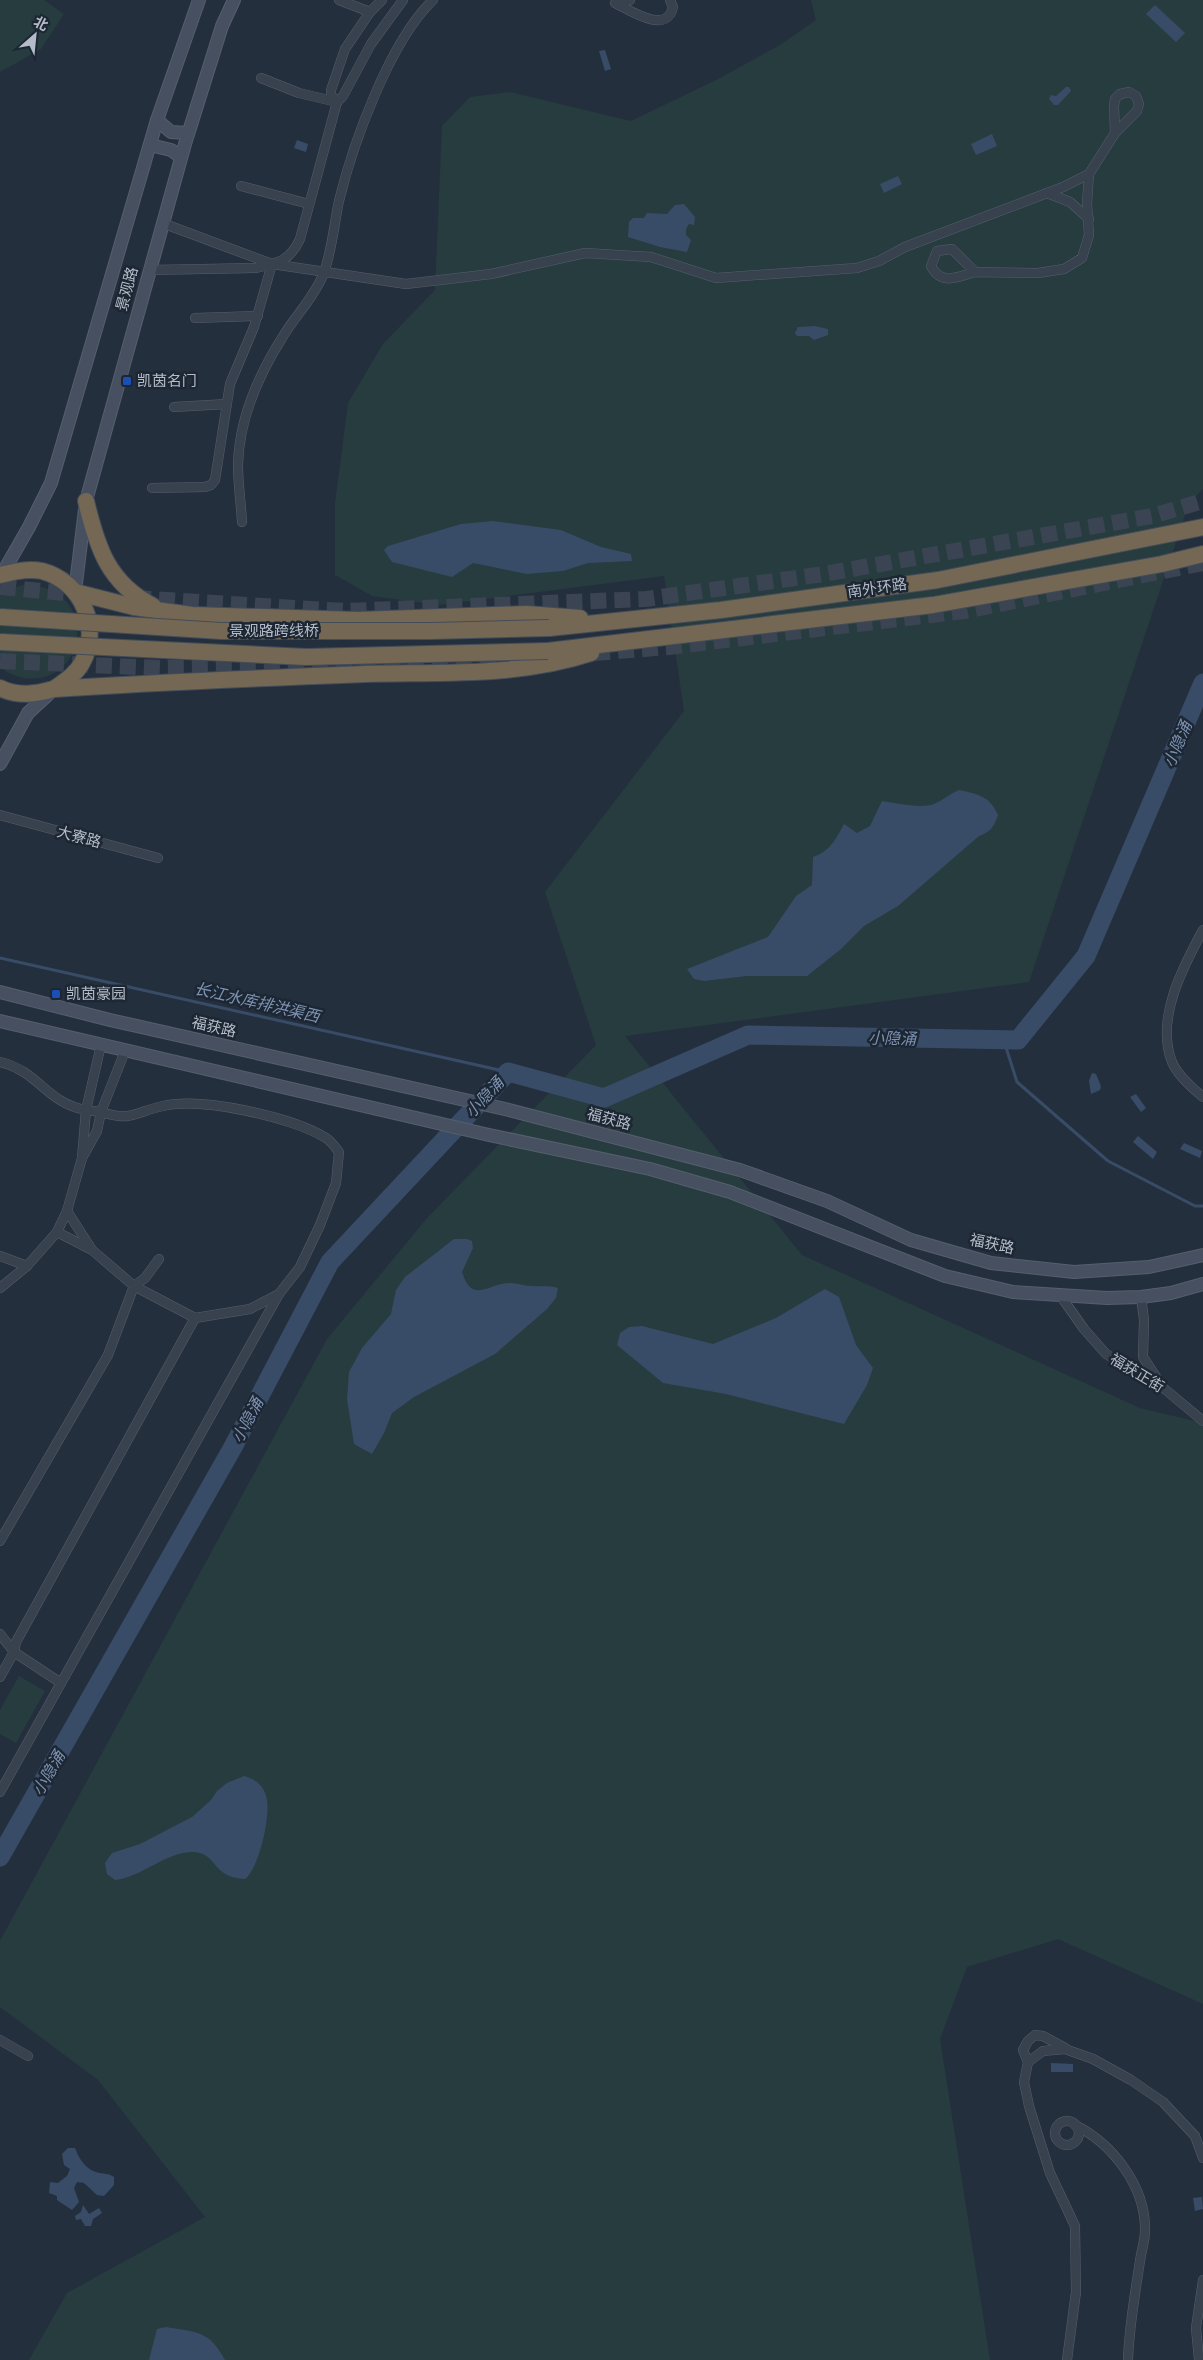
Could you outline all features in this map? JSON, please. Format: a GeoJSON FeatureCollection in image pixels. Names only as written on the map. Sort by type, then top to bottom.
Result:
{"type":"FeatureCollection","features":[{"type":"Feature","properties":{"kind":"highway"},"geometry":{"type":"LineString","coordinates":[[86,501],[95,538],[106,563],[117,579],[138,598],[162,611]]}},
{"type":"Feature","properties":{"kind":"highway","name":"南外环路"},"geometry":{"type":"LineString","coordinates":[[548,628],[938,580],[1203,527]]}},
{"type":"Feature","properties":{"kind":"highway","name":"南外环路"},"geometry":{"type":"LineString","coordinates":[[548,651],[933,605],[1162,564],[1203,554]]}},
{"type":"Feature","properties":{"kind":"highway"},"geometry":{"type":"LineString","coordinates":[[1,575],[22,570],[42,571],[60,579],[75,592],[85,608],[90,626],[89,646],[82,663],[70,678],[54,689]]}},
{"type":"Feature","properties":{"kind":"highway"},"geometry":{"type":"LineString","coordinates":[[75,592],[134,607],[192,615],[358,620],[526,614],[622,620]]}},
{"type":"Feature","properties":{"kind":"highway","name":"景观路跨线桥"},"geometry":{"type":"LineString","coordinates":[[0,617],[221,631],[472,631],[548,628]]}},
{"type":"Feature","properties":{"kind":"highway","name":"景观路跨线桥"},"geometry":{"type":"LineString","coordinates":[[0,642],[306,657],[548,651]]}},
{"type":"Feature","properties":{"kind":"highway"},"geometry":{"type":"LineString","coordinates":[[0,688],[22,694],[38,694],[54,689],[212,679],[500,670],[561,663],[621,642]]}},
{"type":"Feature","properties":{"kind":"street"},"geometry":{"type":"LineString","coordinates":[[1,575],[30,527],[51,483],[157,120],[199,0]]}},
{"type":"Feature","properties":{"kind":"street","name":"景观路"},"geometry":{"type":"LineString","coordinates":[[75,592],[86,501],[188,133],[222,26],[234,0]]}},
{"type":"Feature","properties":{"kind":"street"},"geometry":{"type":"LineString","coordinates":[[339,0],[370,12]]}},
{"type":"Feature","properties":{"kind":"street"},"geometry":{"type":"LineString","coordinates":[[337,102],[331,95],[334,76],[345,49],[370,12],[382,0]]}},
{"type":"Feature","properties":{"kind":"street"},"geometry":{"type":"LineString","coordinates":[[149,270],[256,268],[285,259],[295,250],[337,102],[343,96],[371,44],[403,0]]}},
{"type":"Feature","properties":{"kind":"street"},"geometry":{"type":"LineString","coordinates":[[242,522],[238,465],[243,427],[254,388],[282,337],[305,308],[324,273],[340,198],[367,113],[402,41],[432,0]]}},
{"type":"Feature","properties":{"kind":"street"},"geometry":{"type":"LineString","coordinates":[[612,2],[630,0]]}},
{"type":"Feature","properties":{"kind":"street"},"geometry":{"type":"LineString","coordinates":[[612,2],[646,18],[663,21],[669,19],[672,13],[673,7],[670,0]]}},
{"type":"Feature","properties":{"kind":"street"},"geometry":{"type":"LineString","coordinates":[[261,78],[299,92],[337,102]]}},
{"type":"Feature","properties":{"kind":"street"},"geometry":{"type":"LineString","coordinates":[[157,120],[171,132],[188,133]]}},
{"type":"Feature","properties":{"kind":"street"},"geometry":{"type":"LineString","coordinates":[[977,272],[952,249],[937,251],[932,259],[931,266],[941,278],[947,280],[977,272],[1038,273],[1064,269],[1082,258],[1089,235],[1087,203],[1089,174],[1115,133]]}},
{"type":"Feature","properties":{"kind":"street"},"geometry":{"type":"LineString","coordinates":[[150,146],[162,147],[181,157]]}},
{"type":"Feature","properties":{"kind":"street"},"geometry":{"type":"LineString","coordinates":[[162,223],[272,264],[406,284],[491,274],[585,253],[651,257],[716,278],[856,268],[879,261],[905,247],[1046,193],[1089,174]]}},
{"type":"Feature","properties":{"kind":"street"},"geometry":{"type":"LineString","coordinates":[[241,186],[308,204]]}},
{"type":"Feature","properties":{"kind":"street"},"geometry":{"type":"LineString","coordinates":[[1046,193],[1070,202],[1089,219]]}},
{"type":"Feature","properties":{"kind":"street"},"geometry":{"type":"LineString","coordinates":[[152,488],[182,489],[212,485],[215,480],[230,384],[258,316],[272,264]]}},
{"type":"Feature","properties":{"kind":"street"},"geometry":{"type":"LineString","coordinates":[[194,318],[258,316]]}},
{"type":"Feature","properties":{"kind":"street"},"geometry":{"type":"LineString","coordinates":[[174,407],[227,404]]}},
{"type":"Feature","properties":{"kind":"street"},"geometry":{"type":"LineString","coordinates":[[0,764],[28,713],[54,689]]}},
{"type":"Feature","properties":{"kind":"street","name":"大寮路"},"geometry":{"type":"LineString","coordinates":[[0,815],[158,858]]}},
{"type":"Feature","properties":{"kind":"street"},"geometry":{"type":"LineString","coordinates":[[1203,930],[1177,984],[1170,1012],[1168,1039],[1172,1063],[1191,1087],[1203,1097]]}},
{"type":"Feature","properties":{"kind":"street","name":"福获路"},"geometry":{"type":"LineString","coordinates":[[0,992],[110,1020],[508,1110],[740,1170],[827,1201],[911,1240],[991,1263],[1074,1272],[1149,1267],[1203,1255]]}},
{"type":"Feature","properties":{"kind":"street"},"geometry":{"type":"LineString","coordinates":[[0,1021],[489,1136],[650,1169],[730,1192],[945,1276],[1013,1292],[1107,1298],[1141,1297],[1171,1293],[1203,1284]]}},
{"type":"Feature","properties":{"kind":"street"},"geometry":{"type":"LineString","coordinates":[[3,1286],[27,1266],[57,1232],[67,1211],[82,1158],[86,1110],[101,1045]]}},
{"type":"Feature","properties":{"kind":"street"},"geometry":{"type":"LineString","coordinates":[[82,1158],[96,1131],[101,1112],[125,1050]]}},
{"type":"Feature","properties":{"kind":"street"},"geometry":{"type":"LineString","coordinates":[[0,1062],[24,1071],[55,1099],[69,1107],[101,1112],[117,1117],[136,1116],[163,1106],[194,1103],[295,1123],[328,1139],[339,1152],[336,1183],[320,1225],[300,1267],[279,1294],[0,1792]]}},
{"type":"Feature","properties":{"kind":"street"},"geometry":{"type":"LineString","coordinates":[[67,1211],[92,1250]]}},
{"type":"Feature","properties":{"kind":"street"},"geometry":{"type":"LineString","coordinates":[[57,1232],[92,1250],[134,1286],[195,1318],[250,1309],[279,1294]]}},
{"type":"Feature","properties":{"kind":"street"},"geometry":{"type":"LineString","coordinates":[[0,1256],[27,1266]]}},
{"type":"Feature","properties":{"kind":"street"},"geometry":{"type":"LineString","coordinates":[[0,1540],[108,1355],[134,1286],[145,1278],[159,1259]]}},
{"type":"Feature","properties":{"kind":"street","name":"福获正街"},"geometry":{"type":"LineString","coordinates":[[1060,1295],[1084,1329],[1106,1354],[1161,1386],[1203,1421]]}},
{"type":"Feature","properties":{"kind":"street"},"geometry":{"type":"LineString","coordinates":[[1141,1297],[1144,1320],[1143,1357],[1161,1386]]}},
{"type":"Feature","properties":{"kind":"street"},"geometry":{"type":"LineString","coordinates":[[0,1677],[14,1652],[16,1642],[195,1318]]}},
{"type":"Feature","properties":{"kind":"street"},"geometry":{"type":"LineString","coordinates":[[0,1634],[14,1652],[60,1683]]}},
{"type":"Feature","properties":{"kind":"street"},"geometry":{"type":"LineString","coordinates":[[1067,2360],[1076,2292],[1075,2226],[1050,2173],[1029,2106],[1024,2082],[1028,2062],[1024,2050],[1028,2041],[1035,2035],[1043,2036],[1065,2049],[1093,2059],[1131,2080],[1163,2102],[1195,2136],[1203,2158]]}},
{"type":"Feature","properties":{"kind":"street"},"geometry":{"type":"LineString","coordinates":[[0,2040],[28,2056]]}},
{"type":"Feature","properties":{"kind":"street"},"geometry":{"type":"LineString","coordinates":[[1028,2062],[1043,2051],[1065,2049]]}},
{"type":"Feature","properties":{"kind":"street"},"geometry":{"type":"LineString","coordinates":[[1103,2145],[1092,2140],[1076,2141],[1069,2145],[1062,2144],[1055,2135],[1057,2127],[1062,2122],[1070,2122],[1103,2145],[1115,2156],[1131,2178],[1141,2203],[1145,2231],[1128,2360]]}},
{"type":"Feature","properties":{"kind":"street"},"geometry":{"type":"LineString","coordinates":[[1075,2125],[1079,2134],[1076,2141]]}},
{"type":"Feature","properties":{"kind":"street"},"geometry":{"type":"LineString","coordinates":[[1199,2360],[1196,2328],[1203,2280]]}},
{"type":"Feature","properties":{"kind":"green space"},"geometry":{"type":"Polygon","coordinates":[[[0,0],[44,0],[64,14],[41,49],[0,72],[0,0]]]}},
{"type":"Feature","properties":{"kind":"green space"},"geometry":{"type":"Polygon","coordinates":[[[811,0],[1203,0],[1203,489],[1189,503],[1029,982],[625,1036],[802,1255],[1140,1408],[1203,1423],[1203,2004],[1058,1939],[967,1967],[940,2039],[990,2360],[29,2360],[67,2293],[205,2217],[98,2080],[0,2007],[0,1941],[327,1339],[428,1217],[596,1045],[545,892],[684,711],[664,576],[438,605],[372,596],[335,575],[335,503],[348,403],[383,344],[435,290],[442,126],[470,97],[510,92],[631,121],[718,79],[780,45],[816,20],[811,0]]]}},
{"type":"Feature","properties":{"kind":"green space"},"geometry":{"type":"Polygon","coordinates":[[[23,585],[48,589],[65,601],[75,617],[77,635],[73,653],[62,667],[46,677],[24,678],[11,674],[0,667],[0,596],[10,589],[23,585]]]}},
{"type":"Feature","properties":{"kind":"green space"},"geometry":{"type":"Polygon","coordinates":[[[19,1676],[45,1691],[16,1743],[0,1734],[0,1710],[19,1676]]]}},
{"type":"Feature","properties":{"kind":"water"},"geometry":{"type":"Polygon","coordinates":[[[1155,5],[1185,33],[1176,42],[1146,14],[1155,5]]]}},
{"type":"Feature","properties":{"kind":"water"},"geometry":{"type":"Polygon","coordinates":[[[605,50],[611,69],[605,71],[599,51],[605,50]]]}},
{"type":"Feature","properties":{"kind":"water"},"geometry":{"type":"Polygon","coordinates":[[[1066,87],[1069,87],[1071,91],[1058,105],[1054,105],[1049,99],[1051,95],[1056,96],[1066,87]]]}},
{"type":"Feature","properties":{"kind":"water"},"geometry":{"type":"Polygon","coordinates":[[[992,134],[997,146],[976,155],[971,144],[992,134]]]}},
{"type":"Feature","properties":{"kind":"water"},"geometry":{"type":"Polygon","coordinates":[[[297,140],[308,144],[306,152],[294,148],[297,140]]]}},
{"type":"Feature","properties":{"kind":"water"},"geometry":{"type":"Polygon","coordinates":[[[898,176],[902,184],[884,193],[880,184],[898,176]]]}},
{"type":"Feature","properties":{"kind":"water"},"geometry":{"type":"Polygon","coordinates":[[[684,204],[695,217],[694,225],[689,224],[686,229],[686,235],[691,240],[687,252],[660,247],[628,237],[629,222],[633,218],[644,218],[647,213],[667,214],[675,205],[684,204]]]}},
{"type":"Feature","properties":{"kind":"water"},"geometry":{"type":"Polygon","coordinates":[[[815,326],[828,329],[828,335],[814,340],[809,336],[797,336],[795,333],[798,327],[815,326]]]}},
{"type":"Feature","properties":{"kind":"water"},"geometry":{"type":"Polygon","coordinates":[[[493,521],[561,530],[601,547],[631,554],[632,561],[588,563],[563,571],[527,574],[473,563],[452,577],[392,562],[384,550],[388,546],[461,524],[493,521]]]}},
{"type":"Feature","properties":{"kind":"water"},"geometry":{"type":"Polygon","coordinates":[[[959,790],[983,797],[991,804],[998,815],[991,828],[979,836],[898,906],[864,926],[841,949],[807,976],[747,976],[704,981],[694,979],[687,969],[768,937],[796,896],[812,885],[813,857],[828,848],[844,824],[857,833],[870,826],[882,801],[922,806],[934,804],[959,790]]]}},
{"type":"Feature","properties":{"kind":"water"},"geometry":{"type":"Polygon","coordinates":[[[1092,1073],[1096,1074],[1101,1086],[1100,1090],[1091,1094],[1089,1081],[1092,1073]]]}},
{"type":"Feature","properties":{"kind":"water"},"geometry":{"type":"Polygon","coordinates":[[[1136,1094],[1146,1108],[1141,1112],[1130,1097],[1136,1094]]]}},
{"type":"Feature","properties":{"kind":"water"},"geometry":{"type":"Polygon","coordinates":[[[1138,1136],[1157,1152],[1153,1159],[1133,1142],[1138,1136]]]}},
{"type":"Feature","properties":{"kind":"water"},"geometry":{"type":"Polygon","coordinates":[[[1184,1143],[1202,1151],[1200,1158],[1180,1149],[1184,1143]]]}},
{"type":"Feature","properties":{"kind":"water"},"geometry":{"type":"Polygon","coordinates":[[[454,1239],[472,1241],[473,1248],[462,1272],[471,1288],[482,1290],[510,1283],[551,1287],[558,1288],[556,1298],[547,1309],[495,1354],[414,1397],[392,1413],[384,1433],[372,1454],[354,1444],[347,1399],[349,1372],[362,1348],[391,1314],[396,1290],[405,1277],[454,1239]]]}},
{"type":"Feature","properties":{"kind":"water"},"geometry":{"type":"Polygon","coordinates":[[[825,1289],[839,1297],[856,1345],[873,1368],[867,1385],[844,1424],[726,1394],[663,1383],[617,1345],[620,1333],[629,1327],[642,1326],[713,1344],[776,1318],[825,1289]]]}},
{"type":"Feature","properties":{"kind":"water"},"geometry":{"type":"Polygon","coordinates":[[[244,1776],[261,1786],[265,1792],[267,1804],[266,1827],[263,1840],[255,1864],[245,1879],[226,1875],[207,1856],[194,1852],[173,1856],[125,1878],[115,1880],[107,1874],[105,1863],[112,1853],[140,1844],[192,1817],[227,1783],[244,1776]]]}},
{"type":"Feature","properties":{"kind":"water"},"geometry":{"type":"Polygon","coordinates":[[[1051,2063],[1073,2064],[1073,2072],[1051,2072],[1051,2063]]]}},
{"type":"Feature","properties":{"kind":"water"},"geometry":{"type":"Polygon","coordinates":[[[68,2148],[75,2148],[81,2160],[94,2172],[114,2177],[114,2185],[104,2196],[97,2195],[84,2183],[77,2182],[74,2188],[79,2202],[72,2210],[57,2200],[57,2196],[49,2193],[50,2182],[58,2183],[67,2176],[70,2169],[64,2165],[62,2154],[68,2148]]]}},
{"type":"Feature","properties":{"kind":"water"},"geometry":{"type":"Polygon","coordinates":[[[1202,2197],[1203,2209],[1195,2211],[1193,2198],[1202,2197]]]}},
{"type":"Feature","properties":{"kind":"water"},"geometry":{"type":"Polygon","coordinates":[[[83,2205],[89,2214],[99,2208],[102,2213],[93,2219],[91,2226],[85,2226],[81,2219],[76,2220],[75,2216],[81,2212],[83,2205]]]}},
{"type":"Feature","properties":{"kind":"water"},"geometry":{"type":"Polygon","coordinates":[[[166,2327],[201,2334],[213,2343],[225,2360],[149,2360],[157,2329],[166,2327]]]}},
{"type":"Feature","properties":{"kind":"waterway","name":"长江水库排洪渠西"},"geometry":{"type":"LineString","coordinates":[[0,1857],[233,1447],[330,1262],[508,1072],[604,1098],[748,1035],[1018,1040],[1086,956],[1203,683]]}},
{"type":"Feature","properties":{"kind":"waterway","name":"长江水库排洪渠西"},"geometry":{"type":"LineString","coordinates":[[0,958],[508,1072]]}},
{"type":"Feature","properties":{"kind":"waterway"},"geometry":{"type":"LineString","coordinates":[[1004,1041],[1017,1082],[1108,1161],[1195,1206],[1203,1206]]}},
{"type":"Feature","properties":{"kind":"tunnel"},"geometry":{"type":"LineString","coordinates":[[135,598],[345,611],[646,599],[824,574],[1152,516],[1203,501]]}},
{"type":"Feature","properties":{"kind":"tunnel"},"geometry":{"type":"LineString","coordinates":[[594,653],[669,647],[965,611],[1203,563]]}},
{"type":"Feature","properties":{"kind":"tunnel"},"geometry":{"type":"LineString","coordinates":[[0,587],[85,595]]}},
{"type":"Feature","properties":{"kind":"tunnel"},"geometry":{"type":"LineString","coordinates":[[0,661],[160,668],[462,663],[517,659]]}},
{"type":"Feature","properties":{"kind":"place","name":"凯茵名门"},"geometry":{"type":"Point","coordinates":[127,381]}},
{"type":"Feature","properties":{"kind":"place","name":"凯茵豪园"},"geometry":{"type":"Point","coordinates":[56,994]}},
{"type":"Feature","properties":{"kind":"water label","name":"小隐涌"},"geometry":{"type":"Point","coordinates":[1177,744]}},
{"type":"Feature","properties":{"kind":"water label","name":"小隐涌"},"geometry":{"type":"Point","coordinates":[892,1038]}},
{"type":"Feature","properties":{"kind":"water label","name":"小隐涌"},"geometry":{"type":"Point","coordinates":[484,1097]}},
{"type":"Feature","properties":{"kind":"water label","name":"小隐涌"},"geometry":{"type":"Point","coordinates":[247,1420]}},
{"type":"Feature","properties":{"kind":"water label","name":"小隐涌"},"geometry":{"type":"Point","coordinates":[48,1773]}}]}
